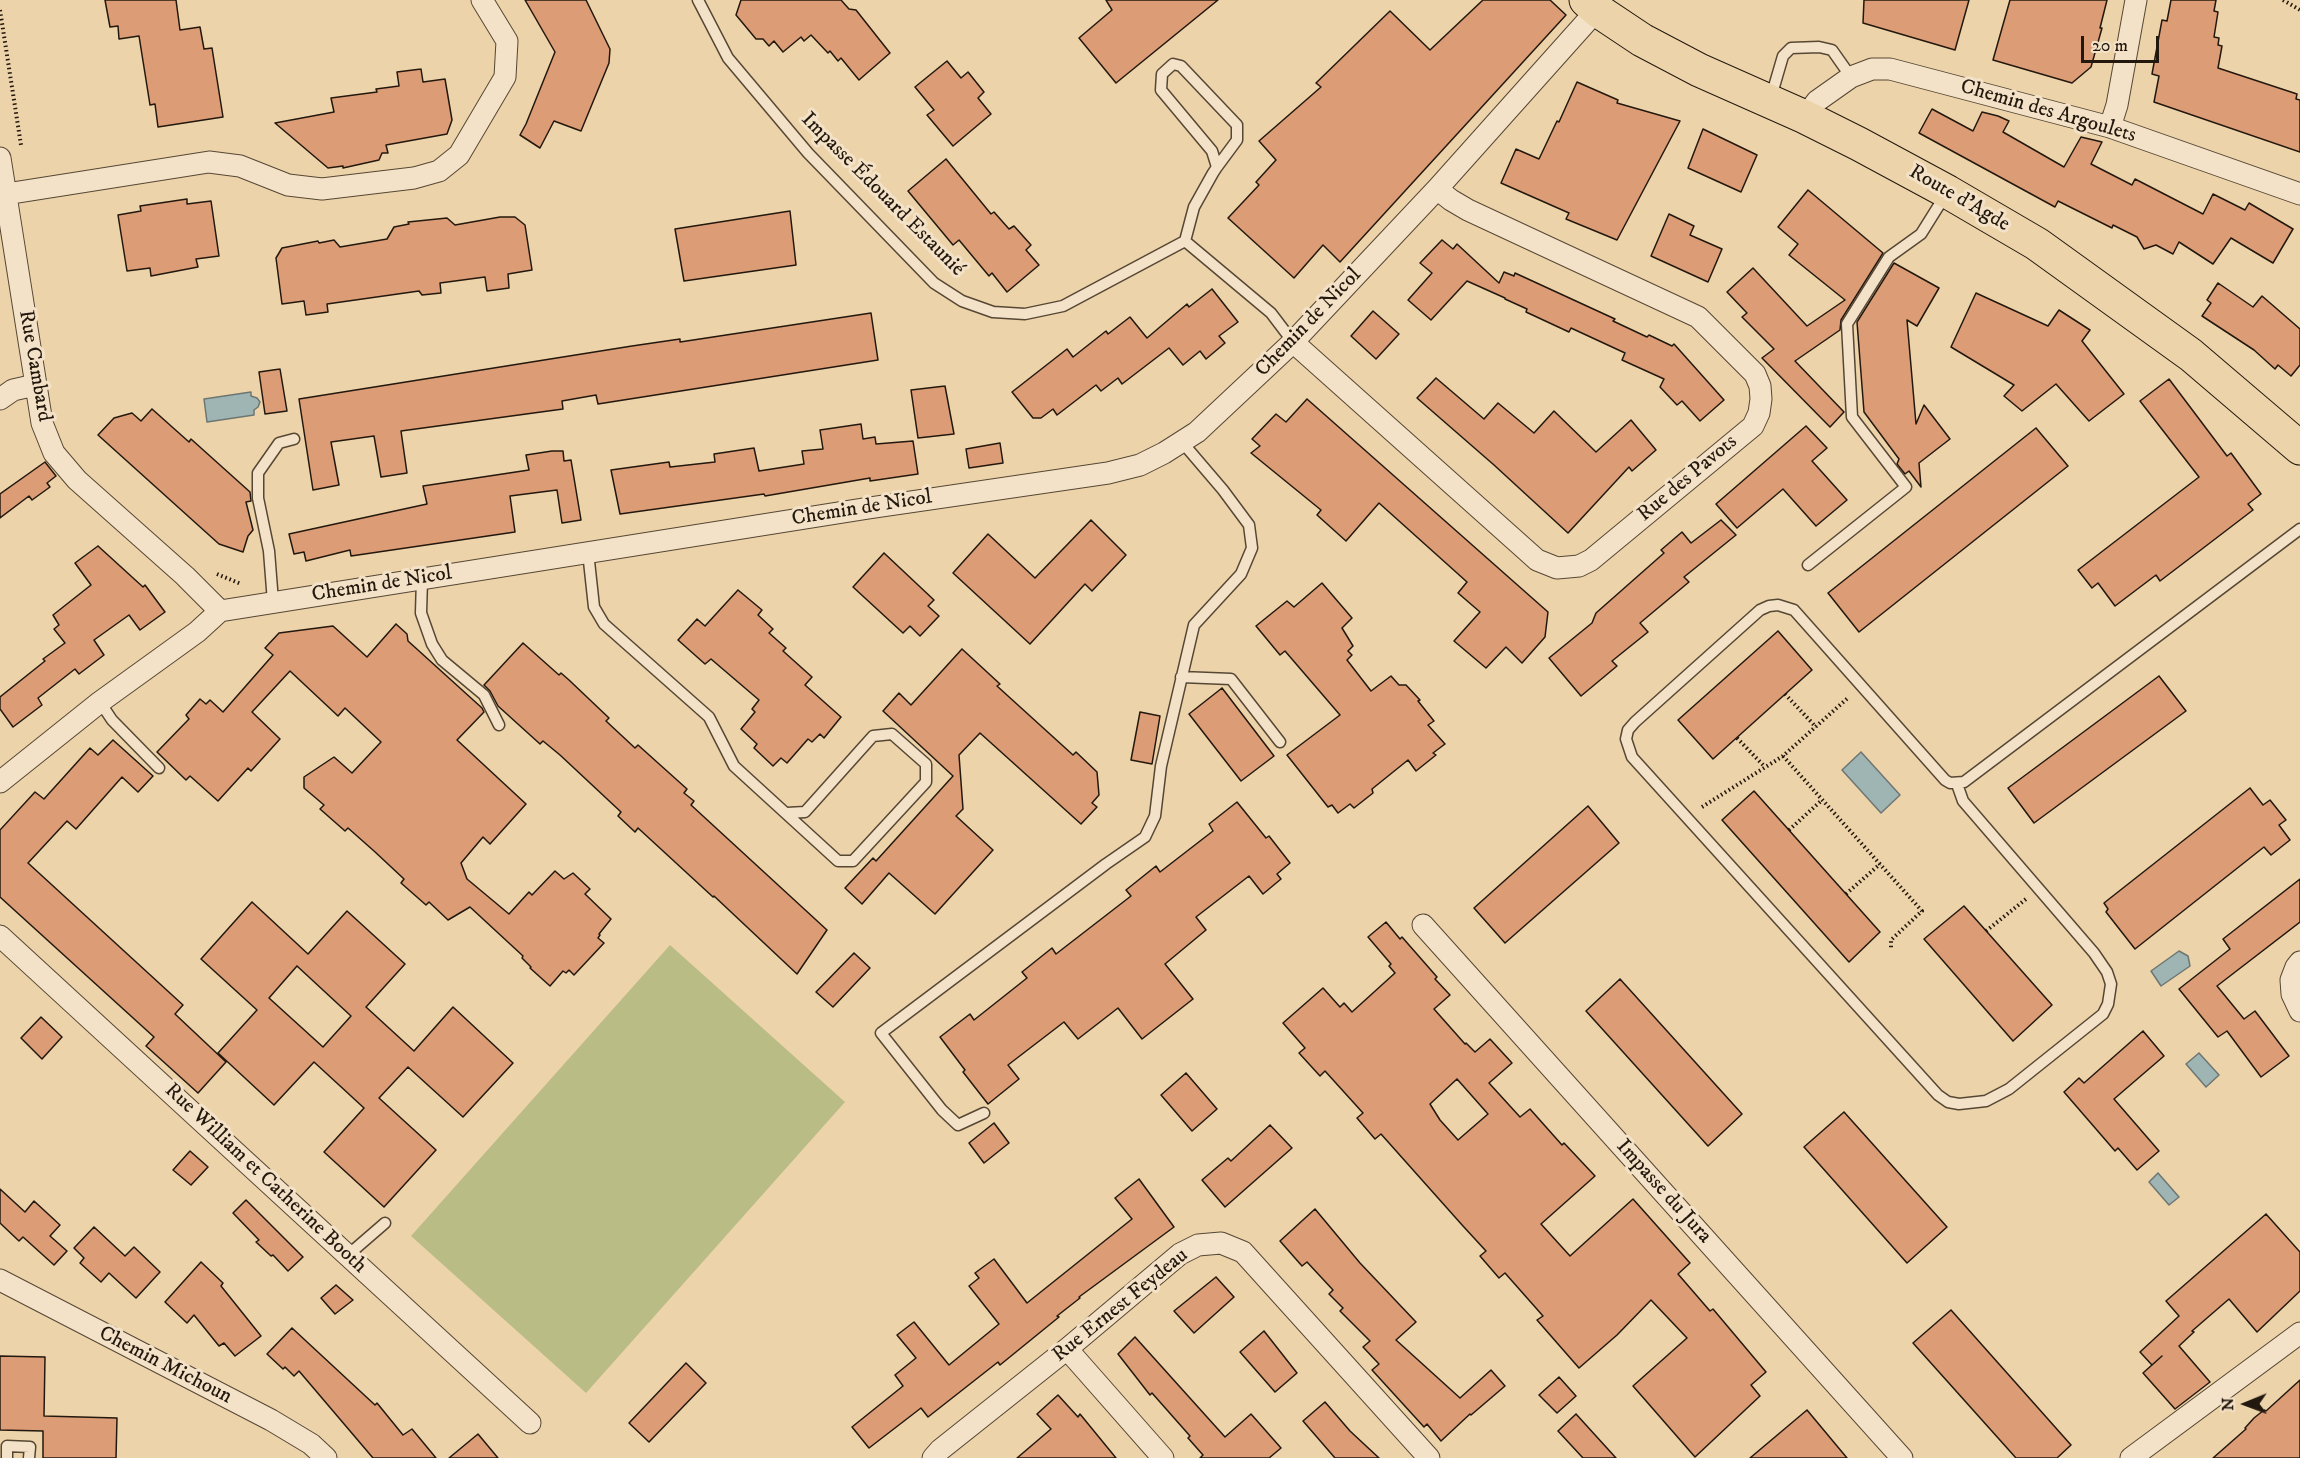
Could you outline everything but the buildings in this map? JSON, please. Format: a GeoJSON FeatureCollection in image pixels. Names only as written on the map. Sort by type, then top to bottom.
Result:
{"type":"FeatureCollection","features":[{"type":"Feature","properties":{"kind":"main road","name":"Route d'Agde"},"geometry":{"type":"LineString","coordinates":[[1591,5],[1642,40],[1699,70],[1805,117],[1948,192],[2037,244],[2144,319],[2300,448]]}},
{"type":"Feature","properties":{"kind":"street"},"geometry":{"type":"LineString","coordinates":[[6,194],[209,162],[240,166],[288,185],[322,189],[414,178],[439,171],[459,155],[505,77],[507,41],[482,0]]}},
{"type":"Feature","properties":{"kind":"street"},"geometry":{"type":"LineString","coordinates":[[2110,127],[2117,105],[2136,0]]}},
{"type":"Feature","properties":{"kind":"street","name":"Chemin de Nicol"},"geometry":{"type":"LineString","coordinates":[[220,611],[272,595],[422,579],[869,508],[1108,473],[1140,465],[1182,442],[1207,423],[1293,342],[1437,189],[1591,5]]}},
{"type":"Feature","properties":{"kind":"street","name":"Chemin des Argoulets"},"geometry":{"type":"LineString","coordinates":[[1805,117],[1817,101],[1851,77],[1872,69],[1890,69],[2110,127],[2300,194]]}},
{"type":"Feature","properties":{"kind":"street","name":"Rue Cambard"},"geometry":{"type":"LineString","coordinates":[[0,159],[35,385],[42,423],[54,453],[76,480],[185,576],[220,611]]}},
{"type":"Feature","properties":{"kind":"street","name":"Rue des Pavots"},"geometry":{"type":"LineString","coordinates":[[1293,342],[1527,551],[1538,560],[1557,568],[1579,566],[1591,560],[1753,426],[1759,413],[1761,399],[1760,386],[1755,375],[1698,317],[1468,210],[1451,201],[1437,189]]}},
{"type":"Feature","properties":{"kind":"street"},"geometry":{"type":"LineString","coordinates":[[0,399],[13,390],[35,385]]}},
{"type":"Feature","properties":{"kind":"street"},"geometry":{"type":"LineString","coordinates":[[0,782],[100,702],[197,632],[220,611]]}},
{"type":"Feature","properties":{"kind":"street","name":"Impasse du Jura"},"geometry":{"type":"LineString","coordinates":[[1423,925],[1902,1458]]}},
{"type":"Feature","properties":{"kind":"street","name":"Rue William et Catherine Booth"},"geometry":{"type":"LineString","coordinates":[[0,936],[530,1423]]}},
{"type":"Feature","properties":{"kind":"street"},"geometry":{"type":"LineString","coordinates":[[2300,962],[2291,980],[2292,994],[2300,1011]]}},
{"type":"Feature","properties":{"kind":"street","name":"Rue Ernest Feydeau"},"geometry":{"type":"LineString","coordinates":[[933,1458],[1180,1254],[1198,1245],[1221,1243],[1243,1252],[1429,1458]]}},
{"type":"Feature","properties":{"kind":"street","name":"Chemin Michoun"},"geometry":{"type":"LineString","coordinates":[[0,1280],[271,1420],[311,1444],[326,1458]]}},
{"type":"Feature","properties":{"kind":"street"},"geometry":{"type":"LineString","coordinates":[[2140,1456],[2300,1333]]}},
{"type":"Feature","properties":{"kind":"street"},"geometry":{"type":"LineString","coordinates":[[1067,1349],[1163,1458]]}},
{"type":"Feature","properties":{"kind":"lane","name":"Impasse Édouard Estaunié"},"geometry":{"type":"LineString","coordinates":[[698,0],[728,58],[808,153],[934,282],[962,301],[993,312],[1025,314],[1063,306],[1185,241]]}},
{"type":"Feature","properties":{"kind":"lane"},"geometry":{"type":"LineString","coordinates":[[1770,101],[1783,56],[1791,48],[1820,46],[1832,50],[1851,77]]}},
{"type":"Feature","properties":{"kind":"lane"},"geometry":{"type":"LineString","coordinates":[[1217,167],[1212,151],[1161,90],[1162,74],[1173,64],[1181,66],[1237,125],[1237,140],[1217,167],[1194,207],[1185,241],[1271,313],[1293,342]]}},
{"type":"Feature","properties":{"kind":"lane"},"geometry":{"type":"LineString","coordinates":[[1808,565],[1906,487],[1852,417],[1847,324],[1889,257],[1922,234],[1948,192]]}},
{"type":"Feature","properties":{"kind":"lane"},"geometry":{"type":"LineString","coordinates":[[272,595],[269,551],[258,498],[258,473],[279,443],[294,439]]}},
{"type":"Feature","properties":{"kind":"lane"},"geometry":{"type":"LineString","coordinates":[[984,1113],[958,1125],[942,1110],[881,1033],[1145,837],[1155,816],[1161,766],[1194,625],[1241,574],[1252,548],[1249,525],[1182,442]]}},
{"type":"Feature","properties":{"kind":"lane"},"geometry":{"type":"LineString","coordinates":[[1957,784],[1963,801],[2094,953],[2107,972],[2111,984],[2108,1004],[2103,1014],[2009,1089],[1986,1101],[1959,1104],[1948,1102],[1938,1095],[1632,757],[1626,740],[1628,730],[1635,722],[1760,610],[1778,605],[1794,610],[1945,780],[1957,784],[1964,782],[2300,529]]}},
{"type":"Feature","properties":{"kind":"lane"},"geometry":{"type":"LineString","coordinates":[[588,552],[594,607],[604,624],[709,717],[734,766],[838,861],[853,861],[926,782],[926,764],[892,734],[873,736],[805,812],[787,813]]}},
{"type":"Feature","properties":{"kind":"lane"},"geometry":{"type":"LineString","coordinates":[[422,579],[421,613],[432,644],[442,660],[484,695],[499,725]]}},
{"type":"Feature","properties":{"kind":"lane"},"geometry":{"type":"LineString","coordinates":[[1181,677],[1231,679],[1280,742]]}},
{"type":"Feature","properties":{"kind":"lane"},"geometry":{"type":"LineString","coordinates":[[100,702],[119,728],[159,768]]}},
{"type":"Feature","properties":{"kind":"lane"},"geometry":{"type":"LineString","coordinates":[[348,1255],[385,1222]]}},
{"type":"Feature","properties":{"kind":"lane"},"geometry":{"type":"LineString","coordinates":[[7,1458],[7,1446],[30,1447],[29,1458]]}},
{"type":"Feature","properties":{"kind":"path"},"geometry":{"type":"LineString","coordinates":[[2283,0],[2300,10]]}},
{"type":"Feature","properties":{"kind":"path"},"geometry":{"type":"LineString","coordinates":[[0,10],[21,146]]}},
{"type":"Feature","properties":{"kind":"path"},"geometry":{"type":"LineString","coordinates":[[213,572],[272,595]]}},
{"type":"Feature","properties":{"kind":"path"},"geometry":{"type":"LineString","coordinates":[[1686,816],[1783,756],[1861,686]]}},
{"type":"Feature","properties":{"kind":"path"},"geometry":{"type":"LineString","coordinates":[[1785,694],[1816,727]]}},
{"type":"Feature","properties":{"kind":"path"},"geometry":{"type":"LineString","coordinates":[[1737,738],[1765,767]]}},
{"type":"Feature","properties":{"kind":"path"},"geometry":{"type":"LineString","coordinates":[[1783,756],[1922,911],[1891,940],[1891,949]]}},
{"type":"Feature","properties":{"kind":"path"},"geometry":{"type":"LineString","coordinates":[[1790,830],[1822,800]]}},
{"type":"Feature","properties":{"kind":"path"},"geometry":{"type":"LineString","coordinates":[[1846,894],[1880,864]]}},
{"type":"Feature","properties":{"kind":"path"},"geometry":{"type":"LineString","coordinates":[[1986,931],[2039,889]]}},
{"type":"Feature","properties":{"kind":"green space"},"geometry":{"type":"Polygon","coordinates":[[[670,945],[845,1102],[586,1393],[411,1236],[670,945]]]}},
{"type":"Feature","properties":{"kind":"water"},"geometry":{"type":"Polygon","coordinates":[[[251,392],[251,396],[260,402],[254,410],[254,415],[207,422],[204,399],[251,392]]]}},
{"type":"Feature","properties":{"kind":"water"},"geometry":{"type":"Polygon","coordinates":[[[1861,752],[1900,795],[1881,813],[1842,770],[1861,752]]]}},
{"type":"Feature","properties":{"kind":"water"},"geometry":{"type":"Polygon","coordinates":[[[2179,951],[2188,956],[2190,966],[2161,986],[2151,971],[2179,951]]]}},
{"type":"Feature","properties":{"kind":"water"},"geometry":{"type":"Polygon","coordinates":[[[2199,1053],[2219,1075],[2206,1087],[2186,1064],[2199,1053]]]}},
{"type":"Feature","properties":{"kind":"water"},"geometry":{"type":"Polygon","coordinates":[[[2158,1173],[2179,1197],[2169,1205],[2149,1182],[2158,1173]]]}}]}
